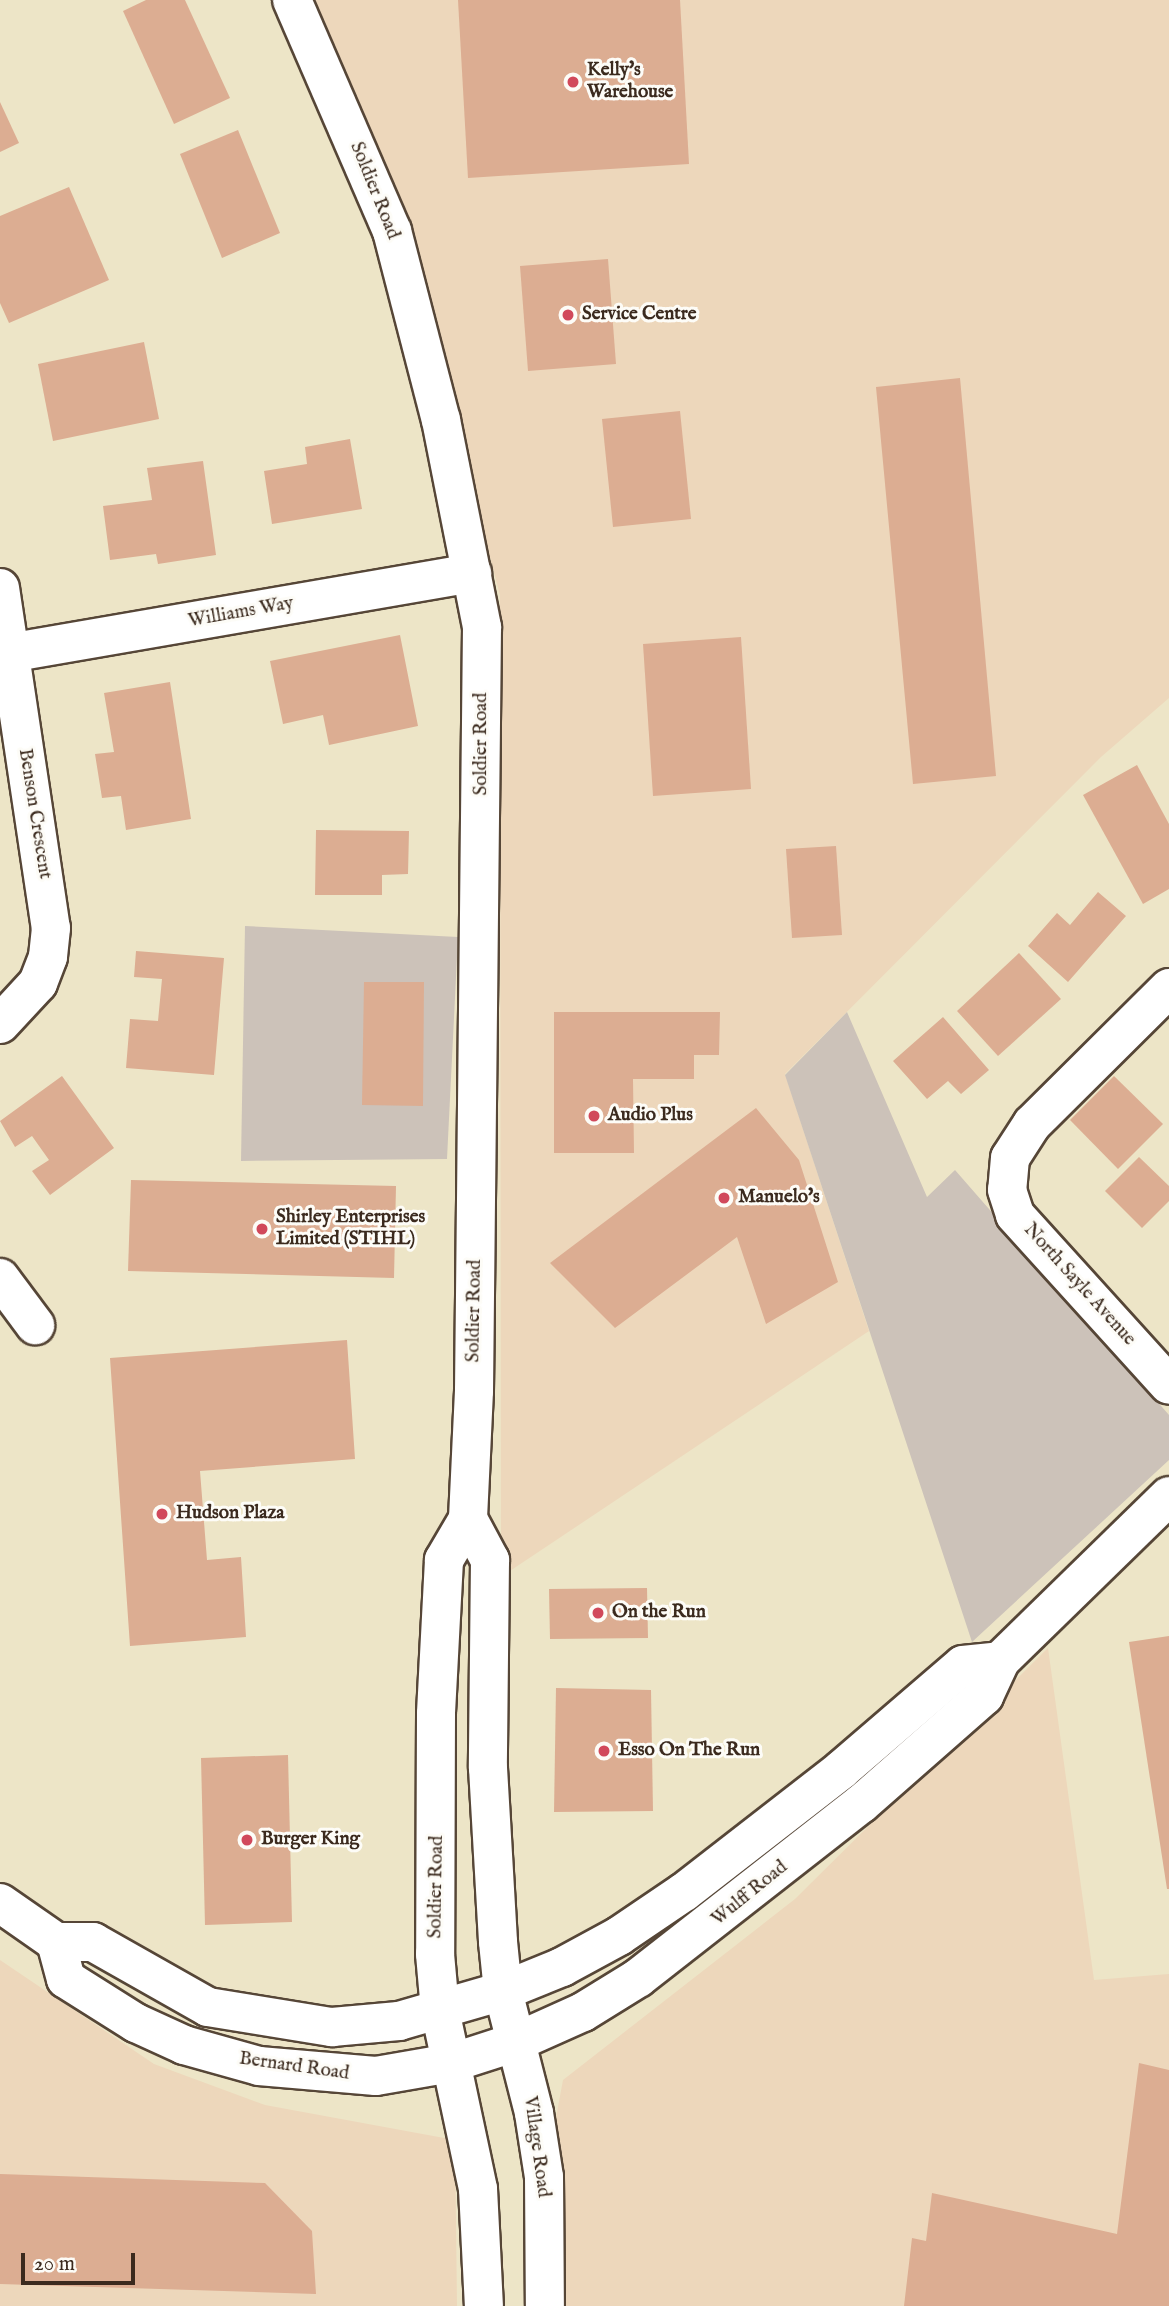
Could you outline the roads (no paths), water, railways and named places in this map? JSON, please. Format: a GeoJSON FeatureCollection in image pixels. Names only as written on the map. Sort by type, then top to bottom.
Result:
{"type":"FeatureCollection","features":[{"type":"Feature","properties":{"kind":"main road","name":"Soldier Road"},"geometry":{"type":"LineString","coordinates":[[292,0],[392,231],[441,420],[482,627],[483,718],[468,1519],[489,1560],[488,1768],[503,1991]]}},
{"type":"Feature","properties":{"kind":"main road","name":"Williams Way"},"geometry":{"type":"LineString","coordinates":[[9,653],[472,573]]}},
{"type":"Feature","properties":{"kind":"main road","name":"Benson Crescent"},"geometry":{"type":"LineString","coordinates":[[0,588],[51,928],[48,957],[38,983],[0,1024]]}},
{"type":"Feature","properties":{"kind":"main road","name":"North Sayle Avenue"},"geometry":{"type":"LineString","coordinates":[[1169,988],[1032,1124],[1010,1158],[1007,1190],[1015,1215],[1169,1385]]}},
{"type":"Feature","properties":{"kind":"main road"},"geometry":{"type":"LineString","coordinates":[[0,1278],[35,1325]]}},
{"type":"Feature","properties":{"kind":"main road","name":"Wulff Road"},"geometry":{"type":"LineString","coordinates":[[452,2063],[516,2042],[583,2012],[638,1978],[722,1918],[861,1804],[984,1696],[1000,1661],[1169,1496]]}},
{"type":"Feature","properties":{"kind":"main road","name":"Soldier Road"},"geometry":{"type":"LineString","coordinates":[[440,2010],[435,1954],[436,1714],[444,1560],[468,1519]]}},
{"type":"Feature","properties":{"kind":"main road"},"geometry":{"type":"LineString","coordinates":[[0,1903],[56,1942],[93,1942],[208,2007],[256,2018],[366,2026],[440,2010],[503,1991],[562,1967],[619,1936],[684,1892],[841,1770],[963,1665],[1000,1661]]}},
{"type":"Feature","properties":{"kind":"main road","name":"Bernard Road"},"geometry":{"type":"LineString","coordinates":[[56,1942],[66,1979],[136,2023],[184,2045],[259,2066],[339,2076],[376,2076],[452,2063]]}},
{"type":"Feature","properties":{"kind":"main road","name":"Village Road"},"geometry":{"type":"LineString","coordinates":[[503,1991],[544,2177],[545,2306]]}},
{"type":"Feature","properties":{"kind":"main road"},"geometry":{"type":"LineString","coordinates":[[440,2010],[478,2189],[484,2306]]}},
{"type":"Feature","properties":{"kind":"place","name":"Kelly's Warehouse"},"geometry":{"type":"Point","coordinates":[573,82]}},
{"type":"Feature","properties":{"kind":"place","name":"Service Centre"},"geometry":{"type":"Point","coordinates":[568,315]}},
{"type":"Feature","properties":{"kind":"place","name":"Audio Plus"},"geometry":{"type":"Point","coordinates":[594,1116]}},
{"type":"Feature","properties":{"kind":"place","name":"Manuelo's"},"geometry":{"type":"Point","coordinates":[724,1198]}},
{"type":"Feature","properties":{"kind":"place","name":"Shirley Enterprises Limited (STIHL)"},"geometry":{"type":"Point","coordinates":[262,1229]}},
{"type":"Feature","properties":{"kind":"place","name":"Hudson Plaza"},"geometry":{"type":"Point","coordinates":[162,1514]}},
{"type":"Feature","properties":{"kind":"place","name":"On the Run"},"geometry":{"type":"Point","coordinates":[598,1613]}},
{"type":"Feature","properties":{"kind":"place","name":"Esso On The Run"},"geometry":{"type":"Point","coordinates":[604,1751]}},
{"type":"Feature","properties":{"kind":"place","name":"Burger King"},"geometry":{"type":"Point","coordinates":[247,1840]}}]}
